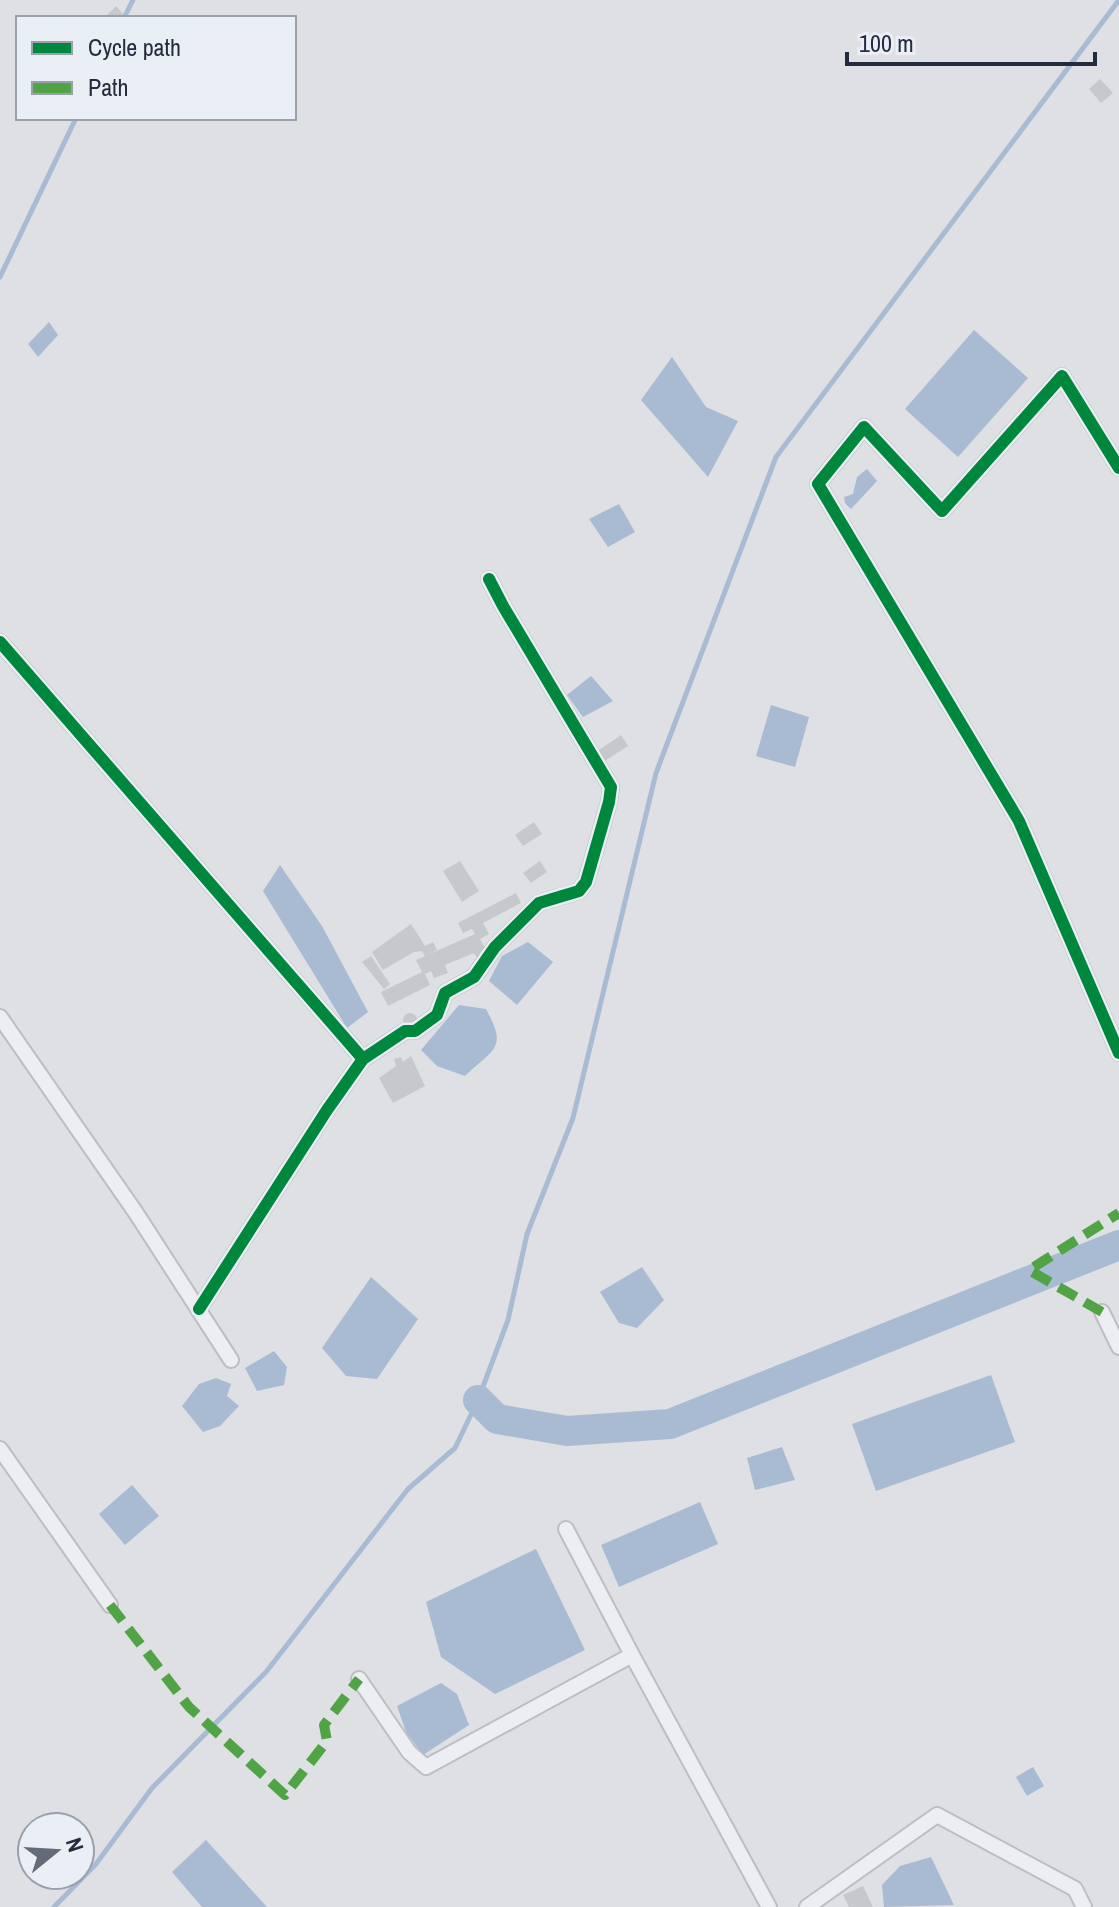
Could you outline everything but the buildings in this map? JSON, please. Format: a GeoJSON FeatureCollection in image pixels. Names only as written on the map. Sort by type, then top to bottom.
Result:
{"type":"FeatureCollection","features":[{"type":"Feature","properties":{"kind":"street"},"geometry":{"type":"LineString","coordinates":[[1119,468],[1062,376],[942,511],[864,427],[818,484],[1019,821],[1119,1053]]}},
{"type":"Feature","properties":{"kind":"street"},"geometry":{"type":"LineString","coordinates":[[199,1309],[363,1059],[405,1031],[415,1031],[437,1015],[445,993],[474,977],[495,947],[539,903],[579,891],[586,882],[611,787],[489,579]]}},
{"type":"Feature","properties":{"kind":"street"},"geometry":{"type":"LineString","coordinates":[[0,642],[363,1059]]}},
{"type":"Feature","properties":{"kind":"street"},"geometry":{"type":"LineString","coordinates":[[0,1017],[136,1213],[231,1360]]}},
{"type":"Feature","properties":{"kind":"street"},"geometry":{"type":"LineString","coordinates":[[1102,1312],[1119,1347]]}},
{"type":"Feature","properties":{"kind":"street"},"geometry":{"type":"LineString","coordinates":[[0,1449],[110,1605]]}},
{"type":"Feature","properties":{"kind":"street"},"geometry":{"type":"LineString","coordinates":[[566,1529],[769,1907]]}},
{"type":"Feature","properties":{"kind":"street"},"geometry":{"type":"LineString","coordinates":[[359,1679],[409,1752],[426,1767],[632,1655]]}},
{"type":"Feature","properties":{"kind":"street"},"geometry":{"type":"LineString","coordinates":[[807,1907],[937,1815],[1075,1889],[1084,1907]]}},
{"type":"Feature","properties":{"kind":"water"},"geometry":{"type":"Polygon","coordinates":[[[49,322],[58,335],[38,357],[28,344],[49,322]]]}},
{"type":"Feature","properties":{"kind":"water"},"geometry":{"type":"Polygon","coordinates":[[[974,330],[1028,378],[958,457],[905,409],[974,330]]]}},
{"type":"Feature","properties":{"kind":"water"},"geometry":{"type":"Polygon","coordinates":[[[672,357],[706,407],[738,421],[708,477],[641,400],[672,357]]]}},
{"type":"Feature","properties":{"kind":"water"},"geometry":{"type":"Polygon","coordinates":[[[867,469],[877,481],[851,509],[844,497],[853,494],[857,477],[867,469]]]}},
{"type":"Feature","properties":{"kind":"water"},"geometry":{"type":"Polygon","coordinates":[[[619,504],[635,532],[608,547],[589,519],[619,504]]]}},
{"type":"Feature","properties":{"kind":"water"},"geometry":{"type":"Polygon","coordinates":[[[591,676],[613,701],[583,717],[567,695],[591,676]]]}},
{"type":"Feature","properties":{"kind":"water"},"geometry":{"type":"Polygon","coordinates":[[[771,705],[809,717],[795,767],[756,756],[771,705]]]}},
{"type":"Feature","properties":{"kind":"water"},"geometry":{"type":"Polygon","coordinates":[[[280,865],[322,926],[368,1012],[347,1028],[263,891],[280,865]]]}},
{"type":"Feature","properties":{"kind":"water"},"geometry":{"type":"Polygon","coordinates":[[[528,942],[553,962],[517,1005],[489,981],[502,956],[528,942]]]}},
{"type":"Feature","properties":{"kind":"water"},"geometry":{"type":"Polygon","coordinates":[[[459,1005],[486,1009],[497,1040],[490,1053],[465,1076],[437,1066],[421,1050],[459,1005]]]}},
{"type":"Feature","properties":{"kind":"water"},"geometry":{"type":"Polygon","coordinates":[[[642,1267],[664,1300],[637,1328],[619,1323],[600,1292],[642,1267]]]}},
{"type":"Feature","properties":{"kind":"water"},"geometry":{"type":"Polygon","coordinates":[[[371,1277],[418,1319],[377,1379],[346,1376],[322,1348],[371,1277]]]}},
{"type":"Feature","properties":{"kind":"water"},"geometry":{"type":"Polygon","coordinates":[[[274,1351],[287,1367],[284,1385],[257,1391],[245,1368],[274,1351]]]}},
{"type":"Feature","properties":{"kind":"water"},"geometry":{"type":"Polygon","coordinates":[[[991,1375],[1015,1442],[876,1491],[852,1424],[991,1375]]]}},
{"type":"Feature","properties":{"kind":"water"},"geometry":{"type":"Polygon","coordinates":[[[216,1378],[231,1384],[227,1396],[239,1406],[220,1426],[203,1432],[182,1406],[199,1384],[216,1378]]]}},
{"type":"Feature","properties":{"kind":"water"},"geometry":{"type":"Polygon","coordinates":[[[782,1447],[795,1480],[755,1490],[747,1458],[782,1447]]]}},
{"type":"Feature","properties":{"kind":"water"},"geometry":{"type":"Polygon","coordinates":[[[132,1485],[159,1516],[125,1545],[99,1514],[132,1485]]]}},
{"type":"Feature","properties":{"kind":"water"},"geometry":{"type":"Polygon","coordinates":[[[700,1502],[718,1544],[619,1587],[601,1545],[700,1502]]]}},
{"type":"Feature","properties":{"kind":"water"},"geometry":{"type":"Polygon","coordinates":[[[536,1549],[585,1650],[495,1694],[441,1657],[426,1602],[536,1549]]]}},
{"type":"Feature","properties":{"kind":"water"},"geometry":{"type":"Polygon","coordinates":[[[441,1683],[457,1694],[469,1725],[423,1755],[406,1732],[397,1706],[441,1683]]]}},
{"type":"Feature","properties":{"kind":"water"},"geometry":{"type":"Polygon","coordinates":[[[1033,1767],[1044,1786],[1027,1796],[1016,1777],[1033,1767]]]}},
{"type":"Feature","properties":{"kind":"water"},"geometry":{"type":"Polygon","coordinates":[[[206,1840],[267,1907],[202,1907],[172,1872],[206,1840]]]}},
{"type":"Feature","properties":{"kind":"water"},"geometry":{"type":"Polygon","coordinates":[[[931,1857],[954,1905],[884,1907],[882,1885],[900,1866],[931,1857]]]}},
{"type":"Feature","properties":{"kind":"waterway"},"geometry":{"type":"LineString","coordinates":[[125,16],[133,0]]}},
{"type":"Feature","properties":{"kind":"waterway"},"geometry":{"type":"LineString","coordinates":[[54,1907],[96,1864],[152,1788],[266,1672],[408,1489],[455,1448],[478,1400],[508,1320],[527,1234],[573,1118],[656,773],[776,457],[1119,0]]}},
{"type":"Feature","properties":{"kind":"waterway"},"geometry":{"type":"LineString","coordinates":[[0,277],[75,120]]}},
{"type":"Feature","properties":{"kind":"waterway"},"geometry":{"type":"LineString","coordinates":[[478,1400],[497,1419],[567,1431],[670,1424],[1119,1245]]}},
{"type":"Feature","properties":{"kind":"marked path"},"geometry":{"type":"LineString","coordinates":[[1102,1312],[1029,1270],[1119,1213]]}},
{"type":"Feature","properties":{"kind":"marked path"},"geometry":{"type":"LineString","coordinates":[[110,1605],[189,1707],[285,1795],[327,1741],[324,1725],[359,1679]]}},
{"type":"Feature","properties":{"kind":"cycle path"},"geometry":{"type":"LineString","coordinates":[[1119,468],[1062,376],[942,511],[864,427],[818,484],[1019,821],[1119,1053]]}},
{"type":"Feature","properties":{"kind":"cycle path"},"geometry":{"type":"LineString","coordinates":[[199,1309],[363,1059],[405,1031],[415,1031],[437,1015],[445,993],[474,977],[495,947],[539,903],[579,891],[586,882],[611,787],[489,579]]}},
{"type":"Feature","properties":{"kind":"cycle path"},"geometry":{"type":"LineString","coordinates":[[0,642],[363,1059]]}}]}
